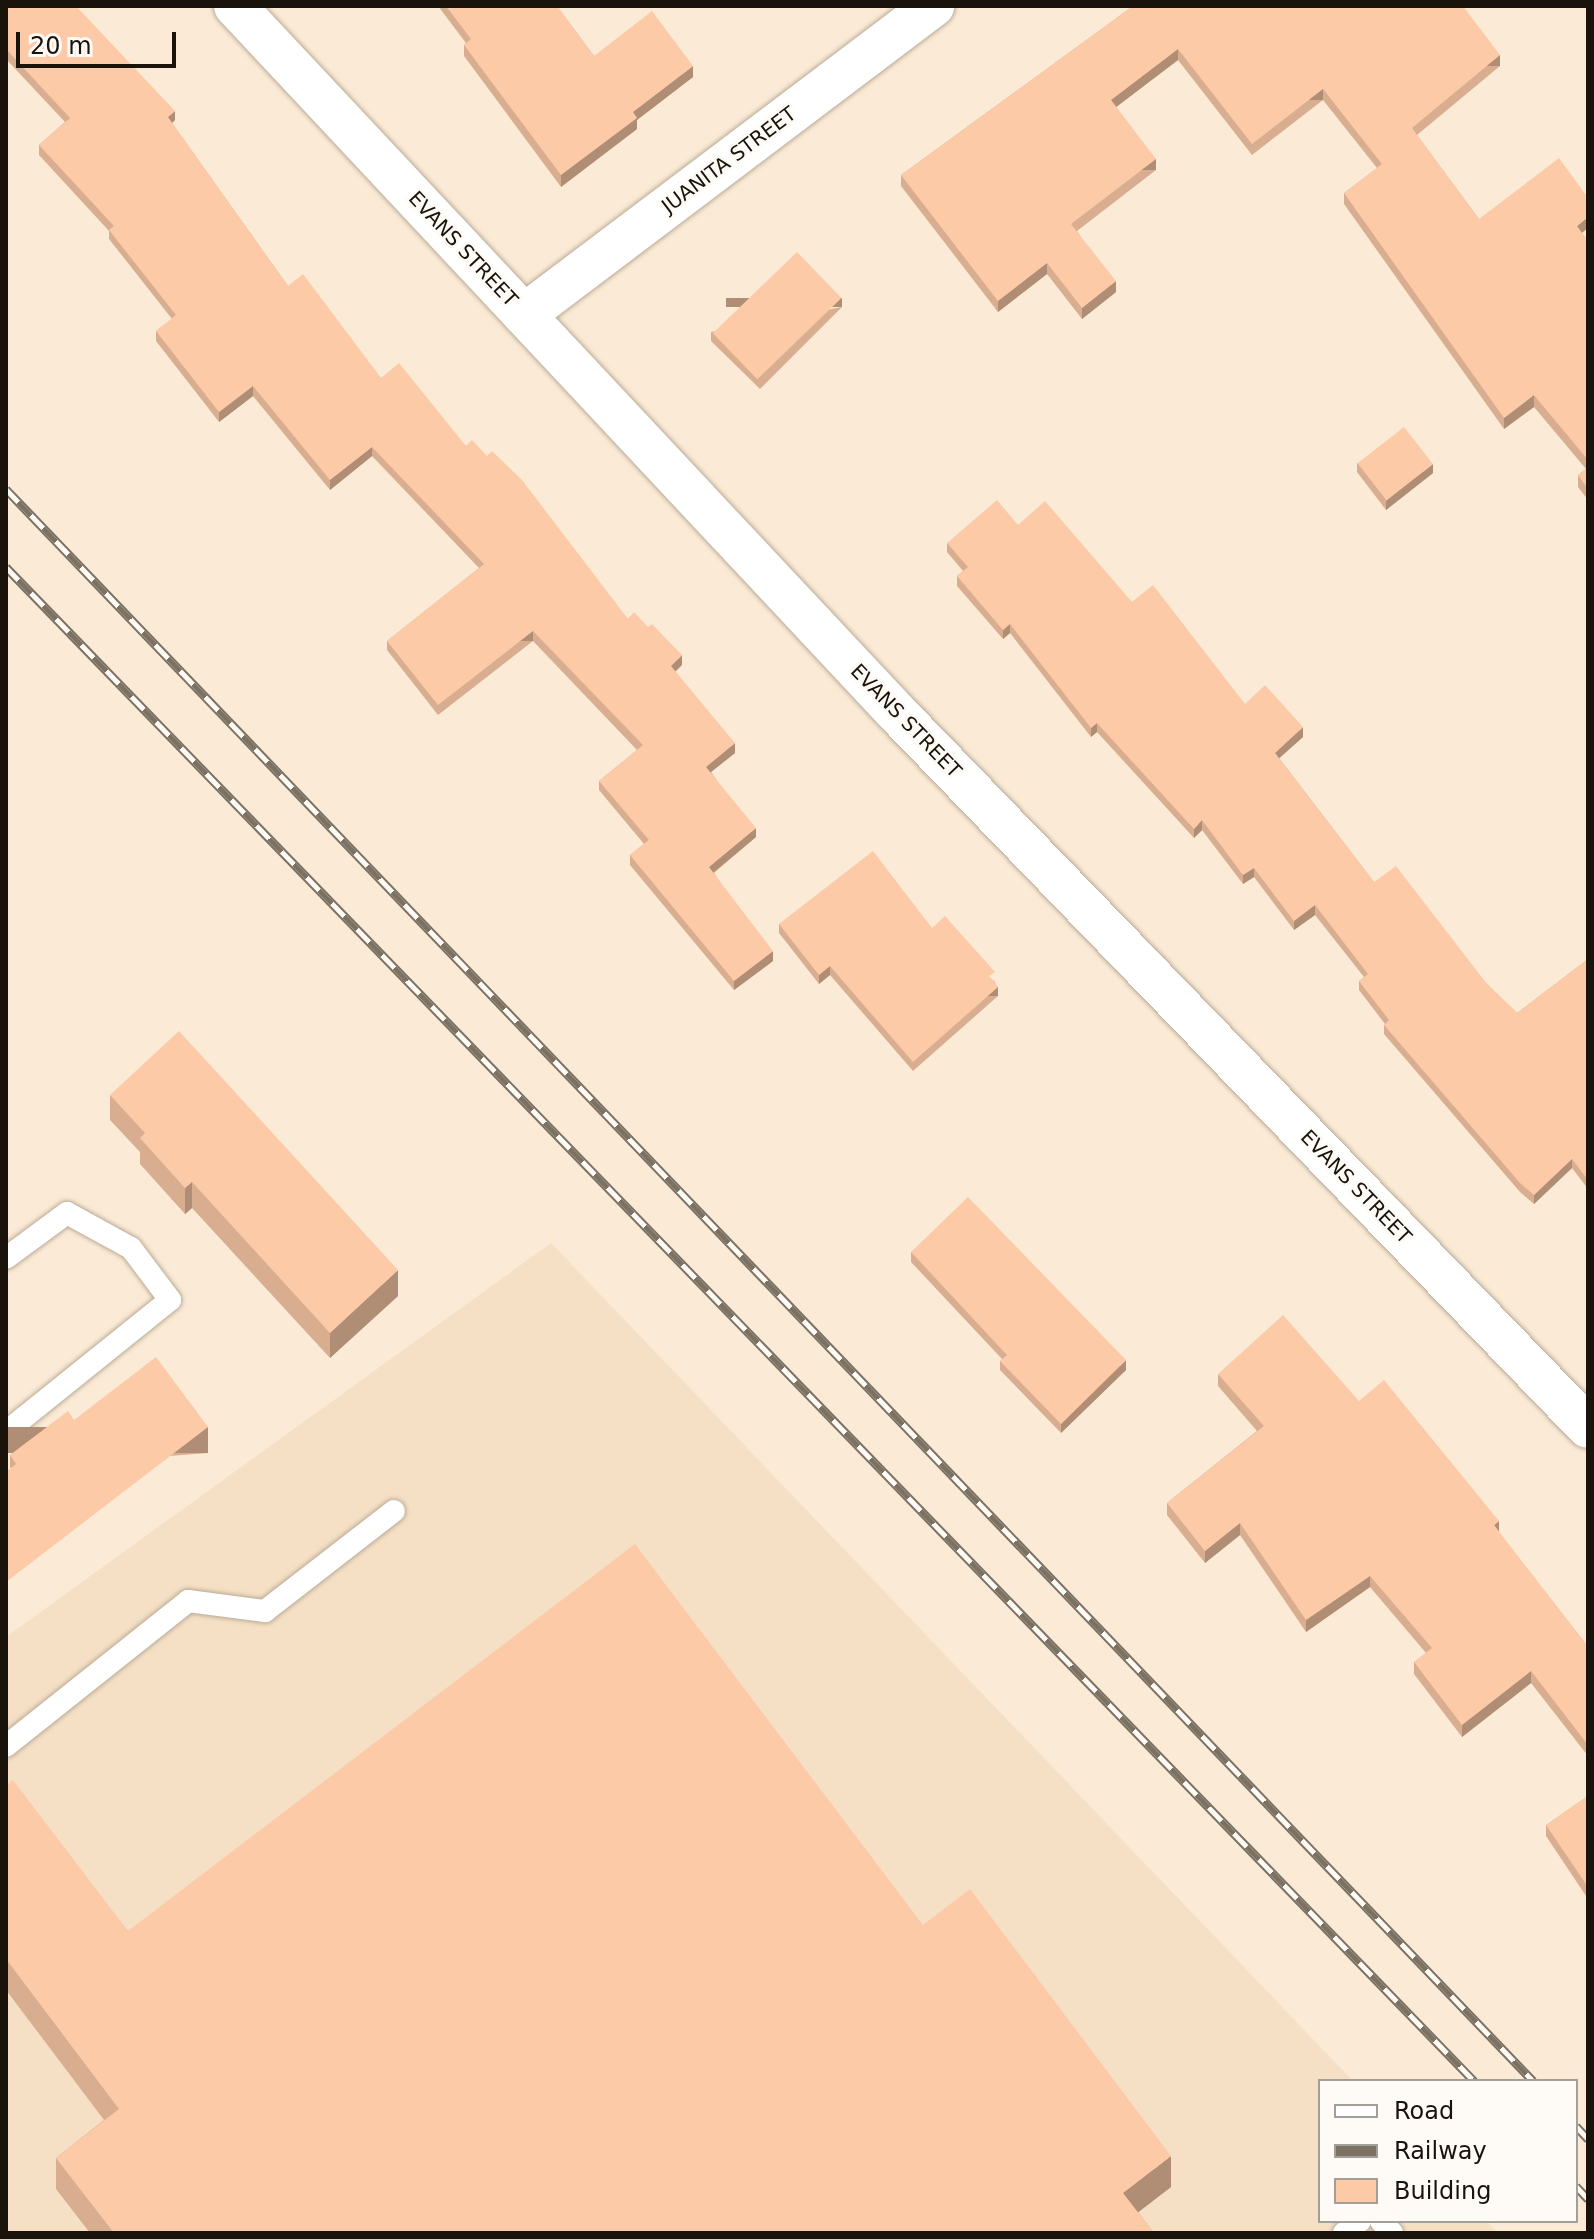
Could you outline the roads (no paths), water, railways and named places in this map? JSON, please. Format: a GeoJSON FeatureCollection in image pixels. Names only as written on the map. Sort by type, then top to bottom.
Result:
{"type":"FeatureCollection","features":[{"type":"Feature","properties":{"kind":"street","name":"EVANS STREET"},"geometry":{"type":"LineString","coordinates":[[235,6],[895,711],[1588,1427]]}},
{"type":"Feature","properties":{"kind":"street","name":"JUANITA STREET"},"geometry":{"type":"LineString","coordinates":[[524,315],[933,6]]}},
{"type":"Feature","properties":{"kind":"lane"},"geometry":{"type":"LineString","coordinates":[[6,1258],[67,1213],[131,1248],[170,1300],[6,1432]]}},
{"type":"Feature","properties":{"kind":"lane"},"geometry":{"type":"LineString","coordinates":[[6,1746],[188,1601],[265,1611],[394,1511]]}},
{"type":"Feature","properties":{"kind":"railway"},"geometry":{"type":"LineString","coordinates":[[6,489],[1531,2079]]}},
{"type":"Feature","properties":{"kind":"railway"},"geometry":{"type":"LineString","coordinates":[[6,567],[1472,2079]]}},
{"type":"Feature","properties":{"kind":"railway"},"geometry":{"type":"LineString","coordinates":[[1578,2128],[1588,2139]]}},
{"type":"Feature","properties":{"kind":"railway"},"geometry":{"type":"LineString","coordinates":[[1578,2188],[1588,2199]]}}]}
